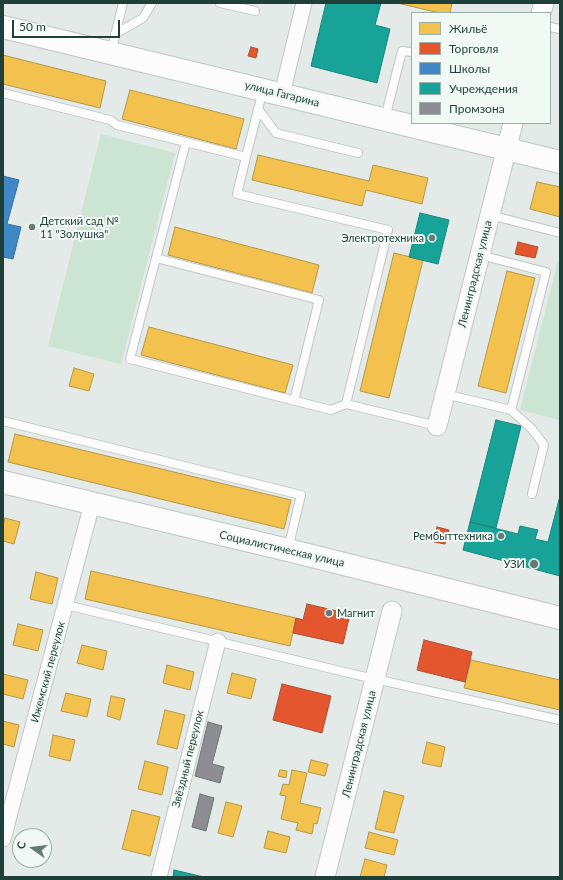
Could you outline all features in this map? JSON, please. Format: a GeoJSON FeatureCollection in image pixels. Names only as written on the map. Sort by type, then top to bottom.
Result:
{"type":"FeatureCollection","features":[{"type":"Feature","properties":{"kind":"main road","name":"улица Гагарина"},"geometry":{"type":"LineString","coordinates":[[3,27],[113,43],[268,98],[385,119],[560,162]]}},
{"type":"Feature","properties":{"kind":"main road","name":"Социалистическая улица"},"geometry":{"type":"LineString","coordinates":[[3,482],[288,550],[560,618]]}},
{"type":"Feature","properties":{"kind":"street"},"geometry":{"type":"LineString","coordinates":[[268,98],[304,3]]}},
{"type":"Feature","properties":{"kind":"street","name":"Ленинградская улица"},"geometry":{"type":"LineString","coordinates":[[437,426],[513,124]]}},
{"type":"Feature","properties":{"kind":"street","name":"Ижемский переулок"},"geometry":{"type":"LineString","coordinates":[[3,839],[92,504]]}},
{"type":"Feature","properties":{"kind":"street","name":"Ленинградская улица"},"geometry":{"type":"LineString","coordinates":[[325,877],[392,611]]}},
{"type":"Feature","properties":{"kind":"street","name":"Звёздный переулок"},"geometry":{"type":"LineString","coordinates":[[159,877],[218,641]]}},
{"type":"Feature","properties":{"kind":"lane"},"geometry":{"type":"LineString","coordinates":[[113,43],[123,3]]}},
{"type":"Feature","properties":{"kind":"lane"},"geometry":{"type":"LineString","coordinates":[[113,43],[143,18],[152,3]]}},
{"type":"Feature","properties":{"kind":"lane"},"geometry":{"type":"LineString","coordinates":[[220,3],[255,11]]}},
{"type":"Feature","properties":{"kind":"lane"},"geometry":{"type":"LineString","coordinates":[[385,119],[402,51],[411,52]]}},
{"type":"Feature","properties":{"kind":"lane"},"geometry":{"type":"LineString","coordinates":[[3,93],[110,120],[117,125],[246,157]]}},
{"type":"Feature","properties":{"kind":"lane"},"geometry":{"type":"LineString","coordinates":[[268,98],[276,133],[358,153]]}},
{"type":"Feature","properties":{"kind":"lane"},"geometry":{"type":"LineString","coordinates":[[268,98],[246,157],[237,194],[388,230],[346,404]]}},
{"type":"Feature","properties":{"kind":"lane"},"geometry":{"type":"LineString","coordinates":[[186,142],[130,359],[331,410],[346,404],[437,426]]}},
{"type":"Feature","properties":{"kind":"lane"},"geometry":{"type":"LineString","coordinates":[[490,215],[560,233]]}},
{"type":"Feature","properties":{"kind":"lane"},"geometry":{"type":"LineString","coordinates":[[480,255],[546,272],[511,410]]}},
{"type":"Feature","properties":{"kind":"lane"},"geometry":{"type":"LineString","coordinates":[[156,258],[319,300],[294,401]]}},
{"type":"Feature","properties":{"kind":"lane"},"geometry":{"type":"LineString","coordinates":[[445,394],[511,410],[532,428],[544,445],[532,494]]}},
{"type":"Feature","properties":{"kind":"lane"},"geometry":{"type":"LineString","coordinates":[[3,421],[301,495],[288,550]]}},
{"type":"Feature","properties":{"kind":"lane"},"geometry":{"type":"LineString","coordinates":[[66,605],[375,679],[560,720]]}},
{"type":"Feature","properties":{"kind":"green space"},"geometry":{"type":"Polygon","coordinates":[[[101,134],[175,153],[121,364],[48,346],[101,134]]]}},
{"type":"Feature","properties":{"kind":"green space"},"geometry":{"type":"Polygon","coordinates":[[[558,261],[560,261],[560,420],[520,410],[558,261]]]}},
{"type":"Feature","properties":{"kind":"building: Жильё"},"geometry":{"type":"Polygon","coordinates":[[[397,3],[452,3],[450,12],[436,12],[397,3]]]}},
{"type":"Feature","properties":{"kind":"building: Жильё"},"geometry":{"type":"Polygon","coordinates":[[[3,55],[106,81],[100,108],[3,84],[3,55]]]}},
{"type":"Feature","properties":{"kind":"building: Жильё"},"geometry":{"type":"Polygon","coordinates":[[[130,90],[244,119],[236,149],[122,119],[130,90]]]}},
{"type":"Feature","properties":{"kind":"building: Жильё"},"geometry":{"type":"Polygon","coordinates":[[[258,155],[369,181],[373,165],[428,178],[422,204],[366,190],[362,206],[252,180],[258,155]]]}},
{"type":"Feature","properties":{"kind":"building: Жильё"},"geometry":{"type":"Polygon","coordinates":[[[537,182],[560,187],[560,217],[530,209],[537,182]]]}},
{"type":"Feature","properties":{"kind":"building: Жильё"},"geometry":{"type":"Polygon","coordinates":[[[175,227],[319,265],[312,293],[168,255],[175,227]]]}},
{"type":"Feature","properties":{"kind":"building: Жильё"},"geometry":{"type":"Polygon","coordinates":[[[394,253],[423,260],[389,398],[360,391],[394,253]]]}},
{"type":"Feature","properties":{"kind":"building: Жильё"},"geometry":{"type":"Polygon","coordinates":[[[507,271],[535,278],[506,393],[478,386],[507,271]]]}},
{"type":"Feature","properties":{"kind":"building: Жильё"},"geometry":{"type":"Polygon","coordinates":[[[149,327],[293,365],[285,393],[141,355],[149,327]]]}},
{"type":"Feature","properties":{"kind":"building: Жильё"},"geometry":{"type":"Polygon","coordinates":[[[74,368],[94,374],[89,391],[69,386],[74,368]]]}},
{"type":"Feature","properties":{"kind":"building: Жильё"},"geometry":{"type":"Polygon","coordinates":[[[15,434],[291,500],[284,529],[8,462],[15,434]]]}},
{"type":"Feature","properties":{"kind":"building: Жильё"},"geometry":{"type":"Polygon","coordinates":[[[5,518],[20,522],[14,544],[3,541],[3,526],[5,518]]]}},
{"type":"Feature","properties":{"kind":"building: Жильё"},"geometry":{"type":"Polygon","coordinates":[[[91,571],[296,618],[290,646],[85,599],[91,571]]]}},
{"type":"Feature","properties":{"kind":"building: Жильё"},"geometry":{"type":"Polygon","coordinates":[[[36,572],[58,578],[52,604],[30,599],[36,572]]]}},
{"type":"Feature","properties":{"kind":"building: Жильё"},"geometry":{"type":"Polygon","coordinates":[[[18,624],[43,630],[38,651],[13,645],[18,624]]]}},
{"type":"Feature","properties":{"kind":"building: Жильё"},"geometry":{"type":"Polygon","coordinates":[[[82,645],[107,651],[103,670],[77,663],[82,645]]]}},
{"type":"Feature","properties":{"kind":"building: Жильё"},"geometry":{"type":"Polygon","coordinates":[[[471,660],[560,680],[560,710],[464,688],[471,660]]]}},
{"type":"Feature","properties":{"kind":"building: Жильё"},"geometry":{"type":"Polygon","coordinates":[[[167,665],[194,672],[190,690],[163,683],[167,665]]]}},
{"type":"Feature","properties":{"kind":"building: Жильё"},"geometry":{"type":"Polygon","coordinates":[[[232,673],[256,679],[251,699],[227,693],[232,673]]]}},
{"type":"Feature","properties":{"kind":"building: Жильё"},"geometry":{"type":"Polygon","coordinates":[[[3,674],[28,680],[23,699],[3,694],[3,674]]]}},
{"type":"Feature","properties":{"kind":"building: Жильё"},"geometry":{"type":"Polygon","coordinates":[[[66,693],[91,699],[87,717],[61,711],[66,693]]]}},
{"type":"Feature","properties":{"kind":"building: Жильё"},"geometry":{"type":"Polygon","coordinates":[[[111,696],[125,699],[120,720],[107,716],[111,696]]]}},
{"type":"Feature","properties":{"kind":"building: Жильё"},"geometry":{"type":"Polygon","coordinates":[[[165,710],[185,715],[177,749],[157,744],[165,710]]]}},
{"type":"Feature","properties":{"kind":"building: Жильё"},"geometry":{"type":"Polygon","coordinates":[[[3,721],[19,725],[14,747],[3,744],[3,721]]]}},
{"type":"Feature","properties":{"kind":"building: Жильё"},"geometry":{"type":"Polygon","coordinates":[[[53,735],[75,740],[70,761],[49,756],[53,735]]]}},
{"type":"Feature","properties":{"kind":"building: Жильё"},"geometry":{"type":"Polygon","coordinates":[[[427,742],[445,747],[441,767],[422,763],[427,742]]]}},
{"type":"Feature","properties":{"kind":"building: Жильё"},"geometry":{"type":"Polygon","coordinates":[[[311,760],[328,764],[325,776],[308,772],[311,760]]]}},
{"type":"Feature","properties":{"kind":"building: Жильё"},"geometry":{"type":"Polygon","coordinates":[[[145,761],[168,767],[162,795],[138,789],[145,761]]]}},
{"type":"Feature","properties":{"kind":"building: Жильё"},"geometry":{"type":"Polygon","coordinates":[[[280,770],[287,771],[286,778],[278,776],[280,770]]]}},
{"type":"Feature","properties":{"kind":"building: Жильё"},"geometry":{"type":"Polygon","coordinates":[[[292,770],[307,773],[300,803],[321,808],[317,824],[314,823],[312,834],[296,830],[298,823],[281,819],[286,796],[280,795],[283,784],[289,785],[292,770]]]}},
{"type":"Feature","properties":{"kind":"building: Жильё"},"geometry":{"type":"Polygon","coordinates":[[[384,791],[404,796],[394,833],[375,829],[384,791]]]}},
{"type":"Feature","properties":{"kind":"building: Жильё"},"geometry":{"type":"Polygon","coordinates":[[[226,802],[242,806],[233,837],[218,833],[226,802]]]}},
{"type":"Feature","properties":{"kind":"building: Жильё"},"geometry":{"type":"Polygon","coordinates":[[[132,810],[160,817],[150,856],[122,849],[132,810]]]}},
{"type":"Feature","properties":{"kind":"building: Жильё"},"geometry":{"type":"Polygon","coordinates":[[[268,831],[290,837],[286,853],[264,848],[268,831]]]}},
{"type":"Feature","properties":{"kind":"building: Жильё"},"geometry":{"type":"Polygon","coordinates":[[[369,832],[398,840],[394,855],[365,848],[369,832]]]}},
{"type":"Feature","properties":{"kind":"building: Жильё"},"geometry":{"type":"Polygon","coordinates":[[[365,859],[387,865],[384,877],[360,877],[365,859]]]}},
{"type":"Feature","properties":{"kind":"building: Торговля"},"geometry":{"type":"Polygon","coordinates":[[[251,47],[258,49],[256,58],[248,56],[251,47]]]}},
{"type":"Feature","properties":{"kind":"building: Торговля"},"geometry":{"type":"Polygon","coordinates":[[[518,242],[538,247],[535,258],[515,254],[518,242]]]}},
{"type":"Feature","properties":{"kind":"building: Торговля"},"geometry":{"type":"Polygon","coordinates":[[[437,527],[449,530],[445,544],[434,542],[437,527]]]}},
{"type":"Feature","properties":{"kind":"building: Торговля"},"geometry":{"type":"Polygon","coordinates":[[[307,604],[350,614],[343,644],[293,633],[296,618],[303,620],[307,604]]]}},
{"type":"Feature","properties":{"kind":"building: Торговля"},"geometry":{"type":"Polygon","coordinates":[[[424,640],[472,652],[465,682],[417,670],[424,640]]]}},
{"type":"Feature","properties":{"kind":"building: Торговля"},"geometry":{"type":"Polygon","coordinates":[[[282,684],[331,696],[322,733],[273,720],[282,684]]]}},
{"type":"Feature","properties":{"kind":"building: Школы"},"geometry":{"type":"Polygon","coordinates":[[[3,176],[19,180],[7,224],[21,227],[13,259],[3,257],[3,176]]]}},
{"type":"Feature","properties":{"kind":"building: Учреждения"},"geometry":{"type":"Polygon","coordinates":[[[326,3],[381,3],[375,25],[390,29],[377,83],[311,66],[326,3]]]}},
{"type":"Feature","properties":{"kind":"building: Учреждения"},"geometry":{"type":"Polygon","coordinates":[[[420,213],[449,220],[438,264],[409,257],[420,213]]]}},
{"type":"Feature","properties":{"kind":"building: Учреждения"},"geometry":{"type":"Polygon","coordinates":[[[496,420],[521,426],[496,528],[470,522],[496,420]]]}},
{"type":"Feature","properties":{"kind":"building: Учреждения","name":"Рембыттехника"},"geometry":{"type":"Polygon","coordinates":[[[560,496],[560,576],[463,550],[470,522],[518,534],[520,526],[538,530],[535,539],[548,542],[560,496]]]}},
{"type":"Feature","properties":{"kind":"building: Учреждения"},"geometry":{"type":"Polygon","coordinates":[[[174,870],[204,877],[173,877],[174,870]]]}},
{"type":"Feature","properties":{"kind":"building: Промзона"},"geometry":{"type":"Polygon","coordinates":[[[208,722],[222,726],[212,764],[224,767],[220,783],[195,776],[208,722]]]}},
{"type":"Feature","properties":{"kind":"building: Промзона"},"geometry":{"type":"Polygon","coordinates":[[[200,794],[214,798],[206,831],[192,827],[200,794]]]}},
{"type":"Feature","properties":{"kind":"place","name":"Детский сад № 11 \"Золушка\""},"geometry":{"type":"Point","coordinates":[32,227]}},
{"type":"Feature","properties":{"kind":"place","name":"Электротехника"},"geometry":{"type":"Point","coordinates":[432,238]}},
{"type":"Feature","properties":{"kind":"place","name":"Рембыттехника"},"geometry":{"type":"Point","coordinates":[501,536]}},
{"type":"Feature","properties":{"kind":"place","name":"УЗИ"},"geometry":{"type":"Point","coordinates":[534,564]}},
{"type":"Feature","properties":{"kind":"place","name":"Магнит"},"geometry":{"type":"Point","coordinates":[329,613]}}]}
